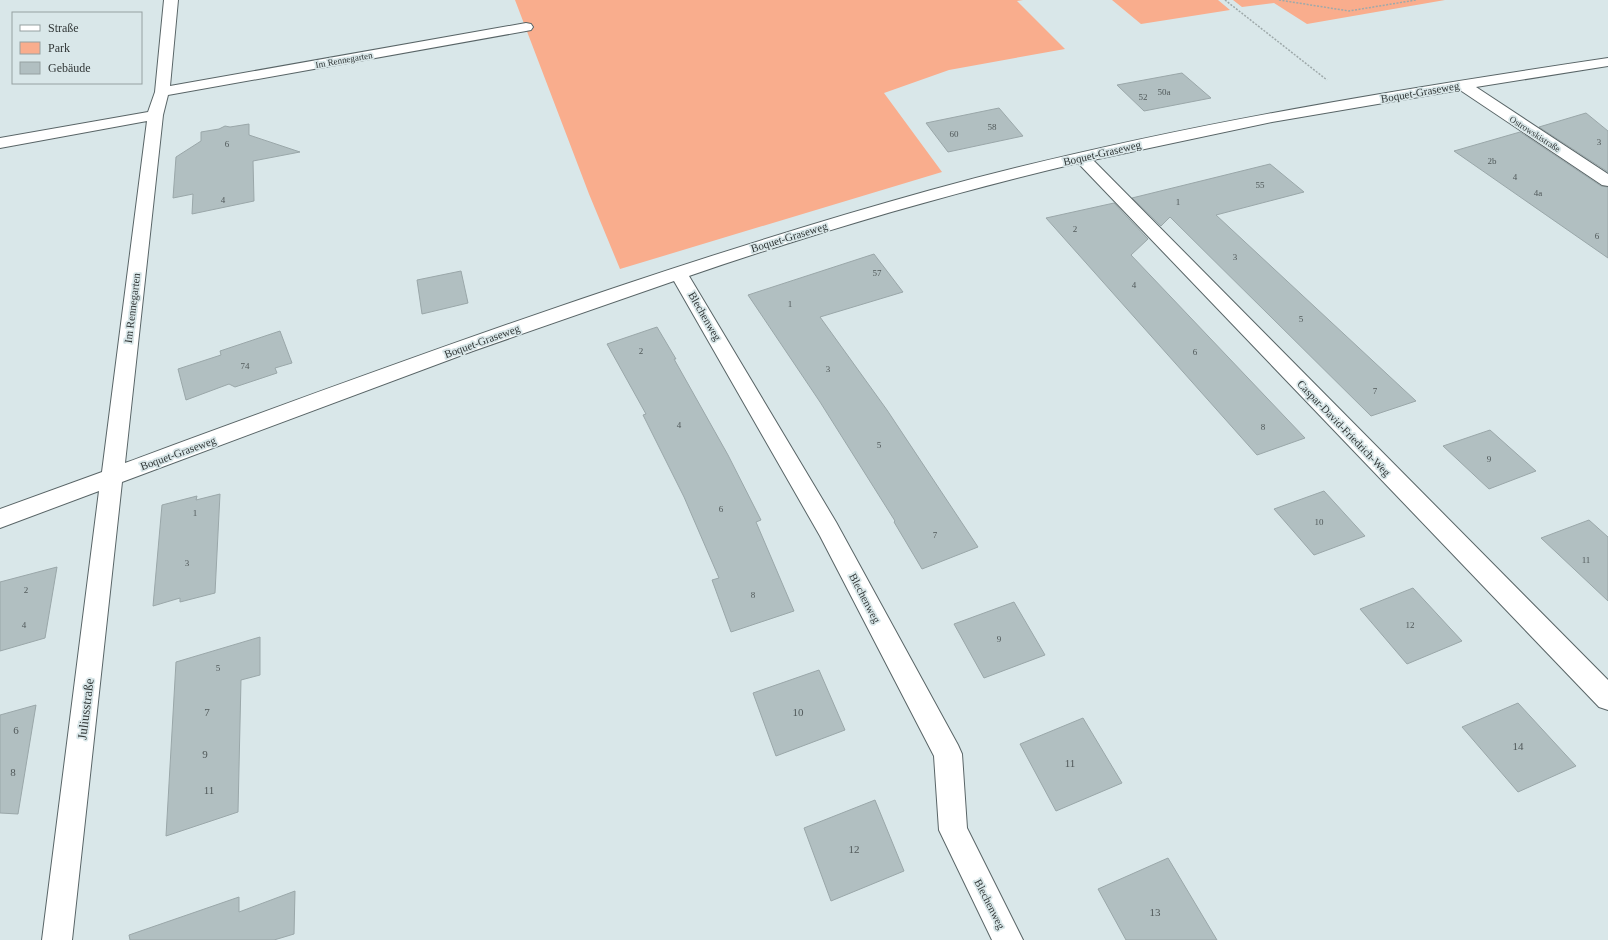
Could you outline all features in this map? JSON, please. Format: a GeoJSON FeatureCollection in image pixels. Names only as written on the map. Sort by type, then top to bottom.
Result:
{"type":"FeatureCollection","features":[{"type":"Feature","properties":{"kind":"street","name":"Im Rennegarten"},"geometry":{"type":"LineString","coordinates":[[113,477],[155,115],[162,92],[172,0]]}},
{"type":"Feature","properties":{"kind":"street","name":"Im Rennegarten"},"geometry":{"type":"LineString","coordinates":[[162,92],[526,27]]}},
{"type":"Feature","properties":{"kind":"street","name":"Boquet-Graseweg"},"geometry":{"type":"LineString","coordinates":[[0,519],[585,303],[785,237],[942,192],[1081,158],[1238,124],[1355,103],[1608,62]]}},
{"type":"Feature","properties":{"kind":"street","name":"Ostrowskistraße"},"geometry":{"type":"LineString","coordinates":[[1463,85],[1608,181]]}},
{"type":"Feature","properties":{"kind":"street"},"geometry":{"type":"LineString","coordinates":[[0,143],[155,115]]}},
{"type":"Feature","properties":{"kind":"street","name":"Caspar-David-Friedrich-Weg"},"geometry":{"type":"LineString","coordinates":[[1081,158],[1608,698]]}},
{"type":"Feature","properties":{"kind":"street","name":"Blechenweg"},"geometry":{"type":"LineString","coordinates":[[678,272],[828,530],[948,754],[953,830],[1008,940]]}},
{"type":"Feature","properties":{"kind":"street","name":"Juliusstraße"},"geometry":{"type":"LineString","coordinates":[[57,940],[113,477]]}},
{"type":"Feature","properties":{"kind":"path"},"geometry":{"type":"LineString","coordinates":[[1225,0],[1355,103]]}},
{"type":"Feature","properties":{"kind":"path"},"geometry":{"type":"LineString","coordinates":[[1280,0],[1349,11],[1416,0]]}},
{"type":"Feature","properties":{"kind":"green space"},"geometry":{"type":"Polygon","coordinates":[[[515,0],[1023,0],[1017,1],[1065,49],[949,70],[884,93],[942,172],[620,269],[589,194],[515,0]]]}},
{"type":"Feature","properties":{"kind":"green space"},"geometry":{"type":"Polygon","coordinates":[[[1112,0],[1218,0],[1230,10],[1141,24],[1112,0]]]}},
{"type":"Feature","properties":{"kind":"green space"},"geometry":{"type":"Polygon","coordinates":[[[1233,0],[1445,0],[1307,24],[1274,3],[1242,7],[1233,0]]]}},
{"type":"Feature","properties":{"kind":"building"},"geometry":{"type":"Polygon","coordinates":[[[1182,73],[1211,98],[1144,111],[1117,85],[1182,73]]]}},
{"type":"Feature","properties":{"kind":"building"},"geometry":{"type":"Polygon","coordinates":[[[999,108],[1023,136],[948,152],[926,123],[999,108]]]}},
{"type":"Feature","properties":{"kind":"building"},"geometry":{"type":"Polygon","coordinates":[[[1586,113],[1608,131],[1608,172],[1539,127],[1586,113]]]}},
{"type":"Feature","properties":{"kind":"building"},"geometry":{"type":"Polygon","coordinates":[[[249,124],[249,135],[300,152],[253,161],[254,201],[192,214],[193,194],[173,198],[176,157],[201,141],[201,132],[219,129],[225,126],[230,127],[249,124]]]}},
{"type":"Feature","properties":{"kind":"building"},"geometry":{"type":"Polygon","coordinates":[[[1520,132],[1601,186],[1608,187],[1608,258],[1454,151],[1520,132]]]}},
{"type":"Feature","properties":{"kind":"building"},"geometry":{"type":"Polygon","coordinates":[[[1270,164],[1304,192],[1216,215],[1416,401],[1371,416],[1170,217],[1161,226],[1132,198],[1270,164]]]}},
{"type":"Feature","properties":{"kind":"building"},"geometry":{"type":"Polygon","coordinates":[[[1114,203],[1148,239],[1131,255],[1305,438],[1257,455],[1046,218],[1114,203]]]}},
{"type":"Feature","properties":{"kind":"building"},"geometry":{"type":"Polygon","coordinates":[[[874,254],[903,292],[820,317],[887,410],[978,547],[922,569],[894,522],[895,521],[820,402],[748,295],[874,254]]]}},
{"type":"Feature","properties":{"kind":"building"},"geometry":{"type":"Polygon","coordinates":[[[461,271],[468,303],[422,314],[417,280],[461,271]]]}},
{"type":"Feature","properties":{"kind":"building"},"geometry":{"type":"Polygon","coordinates":[[[657,327],[728,455],[761,520],[756,522],[794,611],[731,632],[712,580],[719,578],[684,497],[643,415],[646,414],[607,344],[657,327]]]}},
{"type":"Feature","properties":{"kind":"building"},"geometry":{"type":"Polygon","coordinates":[[[280,331],[292,363],[275,368],[277,373],[235,387],[229,384],[186,400],[178,369],[221,355],[220,351],[280,331]]]}},
{"type":"Feature","properties":{"kind":"building"},"geometry":{"type":"Polygon","coordinates":[[[1490,430],[1536,471],[1489,489],[1443,446],[1490,430]]]}},
{"type":"Feature","properties":{"kind":"building"},"geometry":{"type":"Polygon","coordinates":[[[1324,491],[1365,536],[1314,555],[1274,509],[1324,491]]]}},
{"type":"Feature","properties":{"kind":"building"},"geometry":{"type":"Polygon","coordinates":[[[220,494],[215,593],[180,602],[180,598],[153,606],[162,505],[197,496],[196,500],[220,494]]]}},
{"type":"Feature","properties":{"kind":"building"},"geometry":{"type":"Polygon","coordinates":[[[1589,520],[1608,537],[1608,601],[1541,538],[1589,520]]]}},
{"type":"Feature","properties":{"kind":"building"},"geometry":{"type":"Polygon","coordinates":[[[57,567],[45,638],[0,651],[0,582],[57,567]]]}},
{"type":"Feature","properties":{"kind":"building"},"geometry":{"type":"Polygon","coordinates":[[[1413,588],[1462,641],[1407,664],[1360,609],[1413,588]]]}},
{"type":"Feature","properties":{"kind":"building"},"geometry":{"type":"Polygon","coordinates":[[[1014,602],[1045,655],[984,678],[954,624],[1014,602]]]}},
{"type":"Feature","properties":{"kind":"building"},"geometry":{"type":"Polygon","coordinates":[[[260,637],[260,675],[241,680],[238,812],[166,836],[176,662],[260,637]]]}},
{"type":"Feature","properties":{"kind":"building"},"geometry":{"type":"Polygon","coordinates":[[[819,670],[845,730],[776,756],[753,693],[819,670]]]}},
{"type":"Feature","properties":{"kind":"building"},"geometry":{"type":"Polygon","coordinates":[[[1518,703],[1576,766],[1518,792],[1462,727],[1518,703]]]}},
{"type":"Feature","properties":{"kind":"building"},"geometry":{"type":"Polygon","coordinates":[[[36,705],[18,814],[0,813],[0,715],[36,705]]]}},
{"type":"Feature","properties":{"kind":"building"},"geometry":{"type":"Polygon","coordinates":[[[1083,718],[1122,783],[1056,811],[1020,744],[1083,718]]]}},
{"type":"Feature","properties":{"kind":"building"},"geometry":{"type":"Polygon","coordinates":[[[875,800],[904,871],[831,901],[804,828],[875,800]]]}},
{"type":"Feature","properties":{"kind":"building"},"geometry":{"type":"Polygon","coordinates":[[[1168,858],[1217,940],[1126,940],[1098,889],[1168,858]]]}},
{"type":"Feature","properties":{"kind":"building"},"geometry":{"type":"Polygon","coordinates":[[[295,891],[294,934],[274,940],[130,940],[129,935],[239,897],[239,912],[295,891]]]}}]}
